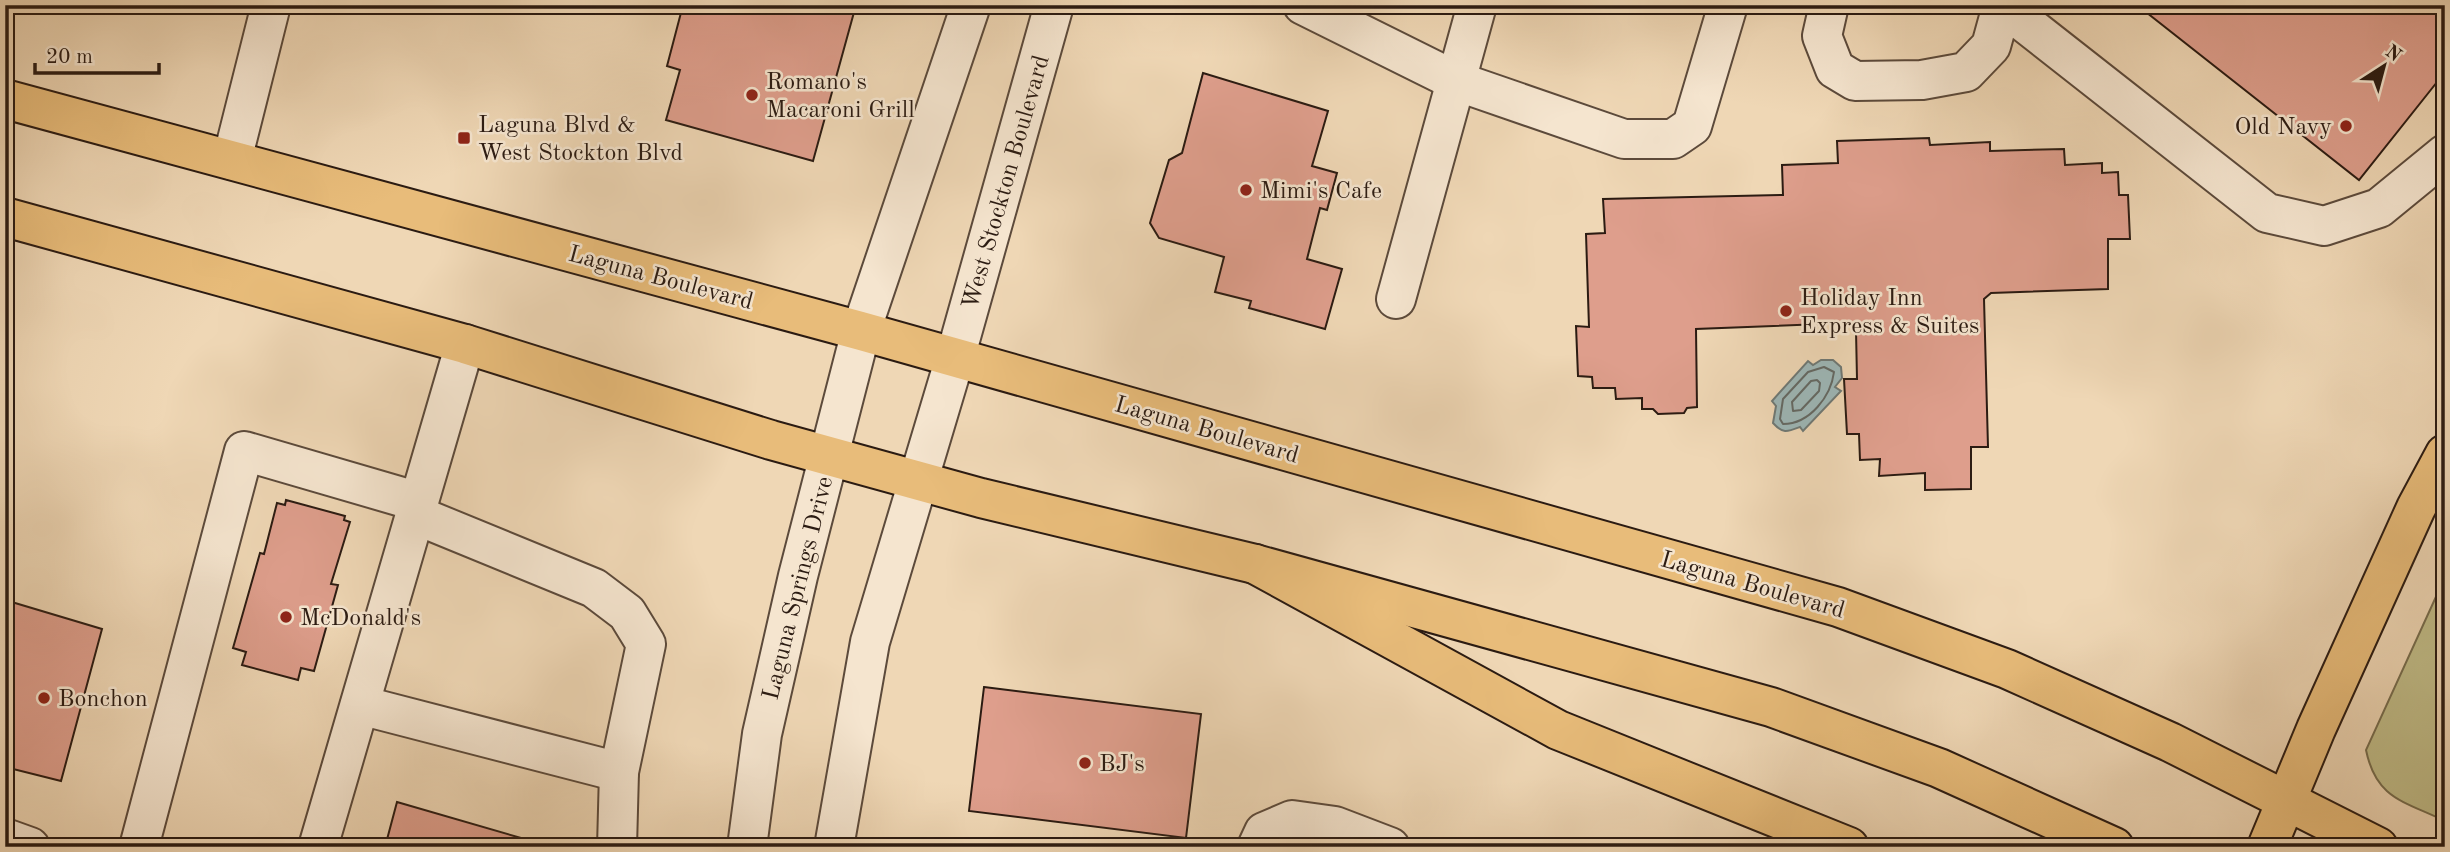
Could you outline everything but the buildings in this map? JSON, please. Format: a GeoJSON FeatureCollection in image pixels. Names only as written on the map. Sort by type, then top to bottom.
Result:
{"type":"FeatureCollection","features":[{"type":"Feature","properties":{"kind":"main road","name":"Laguna Boulevard"},"geometry":{"type":"LineString","coordinates":[[5,99],[861,331],[1838,607],[2007,668],[2171,742],[2378,847]]}},
{"type":"Feature","properties":{"kind":"main road"},"geometry":{"type":"LineString","coordinates":[[5,217],[465,344],[829,456],[1255,564],[1771,707],[1939,768],[2114,847]]}},
{"type":"Feature","properties":{"kind":"main road"},"geometry":{"type":"LineString","coordinates":[[2267,847],[2285,799],[2416,508],[2445,454]]}},
{"type":"Feature","properties":{"kind":"main road"},"geometry":{"type":"LineString","coordinates":[[1255,564],[1558,730],[1849,847]]}},
{"type":"Feature","properties":{"kind":"street"},"geometry":{"type":"LineString","coordinates":[[232,160],[271,5]]}},
{"type":"Feature","properties":{"kind":"street"},"geometry":{"type":"LineString","coordinates":[[861,331],[971,5]]}},
{"type":"Feature","properties":{"kind":"street","name":"West Stockton Boulevard"},"geometry":{"type":"LineString","coordinates":[[955,358],[1054,5]]}},
{"type":"Feature","properties":{"kind":"street"},"geometry":{"type":"LineString","coordinates":[[1303,5],[1456,81],[1624,139],[1673,139],[1692,126],[1728,5]]}},
{"type":"Feature","properties":{"kind":"street"},"geometry":{"type":"LineString","coordinates":[[1396,299],[1477,5]]}},
{"type":"Feature","properties":{"kind":"street"},"geometry":{"type":"LineString","coordinates":[[1829,5],[1822,36],[1835,69],[1855,81],[1922,80],[1966,72],[1991,46],[2002,6],[2267,213],[2324,226],[2379,208],[2445,154]]}},
{"type":"Feature","properties":{"kind":"street","name":"Laguna Springs Drive"},"geometry":{"type":"LineString","coordinates":[[747,847],[762,734],[861,331]]}},
{"type":"Feature","properties":{"kind":"street"},"geometry":{"type":"LineString","coordinates":[[318,847],[465,344]]}},
{"type":"Feature","properties":{"kind":"street"},"geometry":{"type":"LineString","coordinates":[[834,847],[870,642],[955,358]]}},
{"type":"Feature","properties":{"kind":"street"},"geometry":{"type":"LineString","coordinates":[[139,847],[244,451],[418,509],[594,588],[627,613],[646,644],[619,772],[617,847]]}},
{"type":"Feature","properties":{"kind":"street"},"geometry":{"type":"LineString","coordinates":[[360,705],[619,772]]}},
{"type":"Feature","properties":{"kind":"street"},"geometry":{"type":"LineString","coordinates":[[1257,847],[1264,832],[1292,820],[1335,825],[1390,847]]}},
{"type":"Feature","properties":{"kind":"street"},"geometry":{"type":"LineString","coordinates":[[5,838],[30,847]]}},
{"type":"Feature","properties":{"kind":"shaded area"},"geometry":{"type":"Polygon","coordinates":[[[2445,577],[2445,821],[2405,803],[2385,789],[2377,779],[2366,750],[2445,577]]]}},
{"type":"Feature","properties":{"kind":"water"},"geometry":{"type":"Polygon","coordinates":[[[1821,360],[1833,360],[1841,367],[1842,378],[1835,387],[1841,391],[1803,431],[1800,427],[1788,431],[1780,429],[1773,423],[1776,406],[1772,401],[1808,361],[1813,365],[1821,360]]]}},
{"type":"Feature","properties":{"kind":"place","name":"Romano's Macaroni Grill"},"geometry":{"type":"Point","coordinates":[752,95]}},
{"type":"Feature","properties":{"kind":"place","name":"Old Navy"},"geometry":{"type":"Point","coordinates":[2346,126]}},
{"type":"Feature","properties":{"kind":"place","name":"Laguna Blvd & West Stockton Blvd"},"geometry":{"type":"Point","coordinates":[464,138]}},
{"type":"Feature","properties":{"kind":"place","name":"Mimi's Cafe"},"geometry":{"type":"Point","coordinates":[1246,190]}},
{"type":"Feature","properties":{"kind":"place","name":"Holiday Inn Express & Suites"},"geometry":{"type":"Point","coordinates":[1786,311]}},
{"type":"Feature","properties":{"kind":"place","name":"McDonald's"},"geometry":{"type":"Point","coordinates":[286,617]}},
{"type":"Feature","properties":{"kind":"place","name":"Bonchon"},"geometry":{"type":"Point","coordinates":[44,698]}},
{"type":"Feature","properties":{"kind":"place","name":"BJ's"},"geometry":{"type":"Point","coordinates":[1085,763]}}]}
